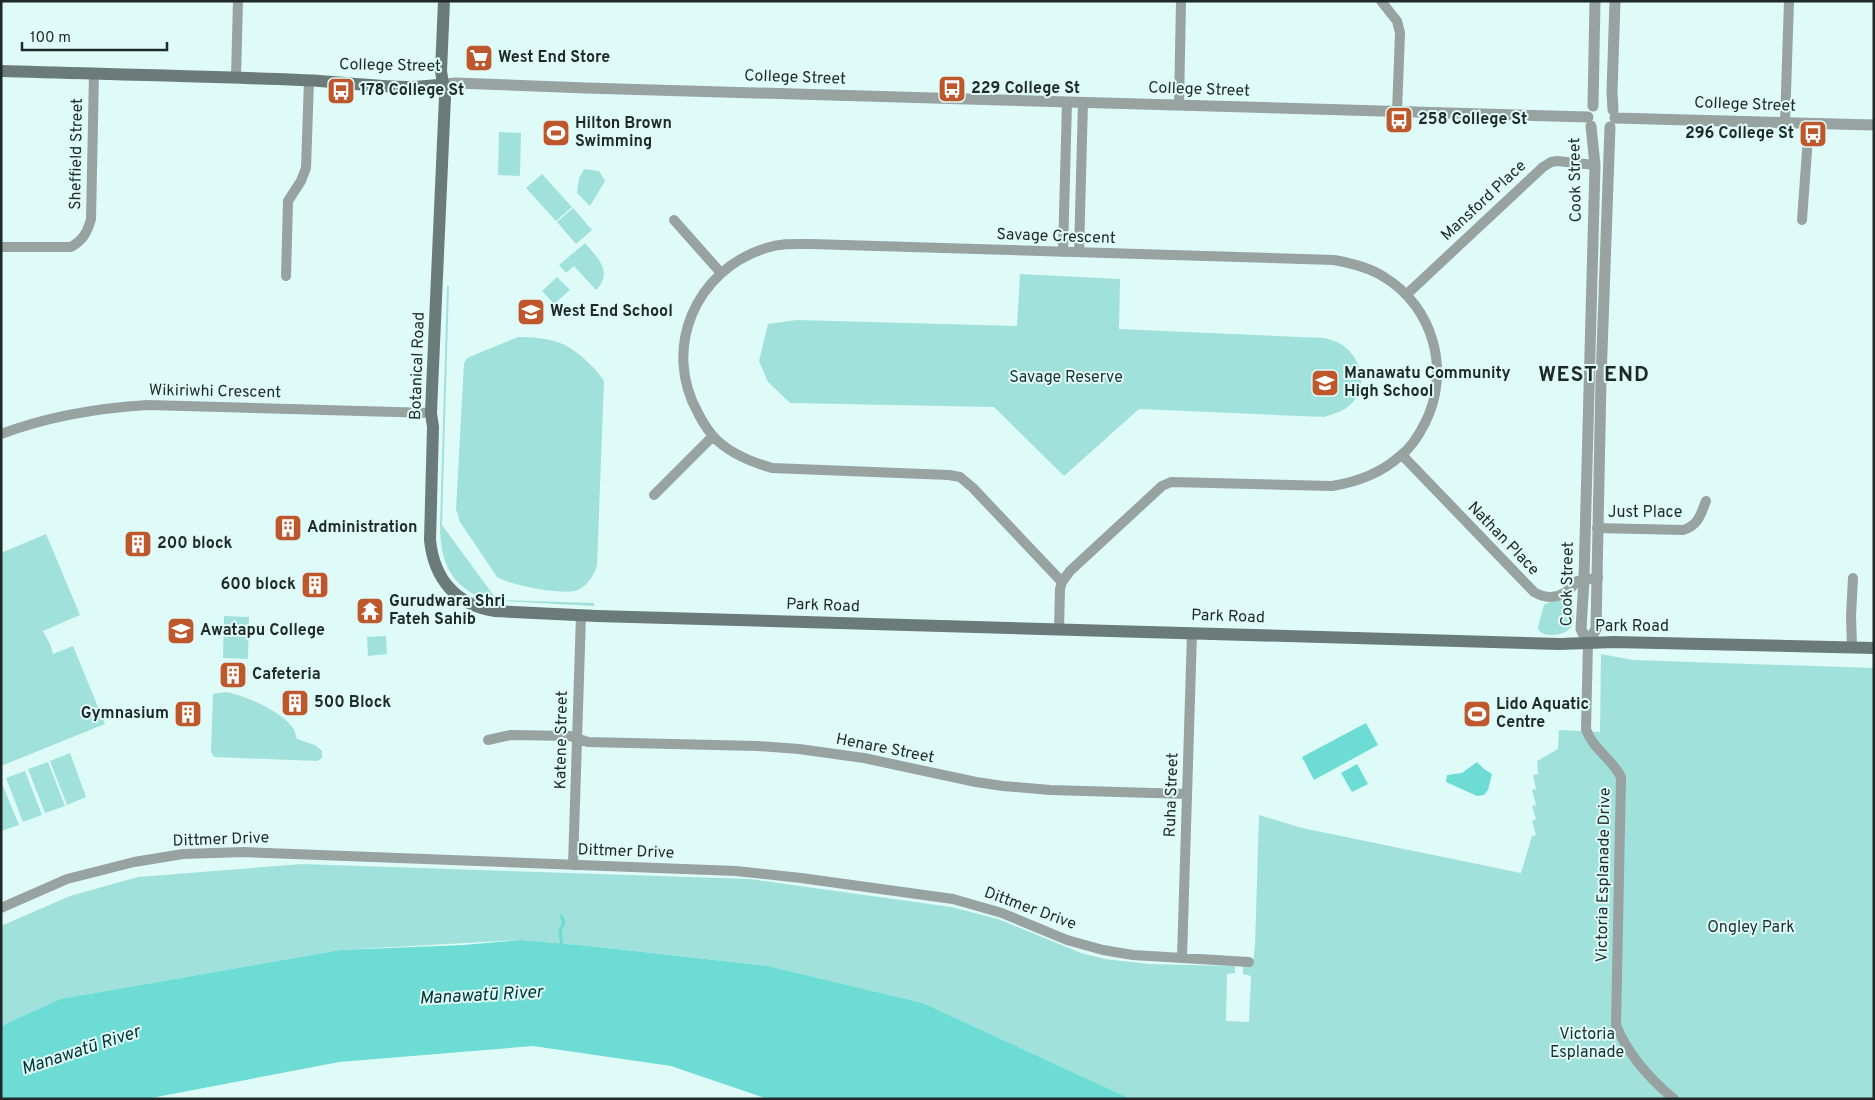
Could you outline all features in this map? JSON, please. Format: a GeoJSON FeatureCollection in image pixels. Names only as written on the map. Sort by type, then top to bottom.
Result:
{"type":"FeatureCollection","features":[{"type":"Feature","properties":{"kind":"main road","name":"Botanical Road"},"geometry":{"type":"LineString","coordinates":[[444,1],[441,70],[444,84],[444,140],[431,413],[433,426],[430,540],[433,561],[441,578],[460,598],[474,606],[485,610],[581,615]]}},
{"type":"Feature","properties":{"kind":"main road","name":"College Street"},"geometry":{"type":"LineString","coordinates":[[1,71],[236,77],[383,85],[430,86],[444,84]]}},
{"type":"Feature","properties":{"kind":"main road","name":"Park Road"},"geometry":{"type":"LineString","coordinates":[[581,615],[1560,644],[1614,642],[1874,648]]}},
{"type":"Feature","properties":{"kind":"street"},"geometry":{"type":"LineString","coordinates":[[236,77],[238,1]]}},
{"type":"Feature","properties":{"kind":"street"},"geometry":{"type":"LineString","coordinates":[[1178,105],[1182,1]]}},
{"type":"Feature","properties":{"kind":"street"},"geometry":{"type":"LineString","coordinates":[[1381,1],[1397,21],[1400,34],[1397,112]]}},
{"type":"Feature","properties":{"kind":"street"},"geometry":{"type":"LineString","coordinates":[[1592,106],[1604,103],[1613,118],[1598,130],[1589,121],[1589,111],[1592,106],[1595,1]]}},
{"type":"Feature","properties":{"kind":"street","name":"Cook Street"},"geometry":{"type":"LineString","coordinates":[[1588,643],[1581,629],[1607,180],[1613,118],[1615,1]]}},
{"type":"Feature","properties":{"kind":"street"},"geometry":{"type":"LineString","coordinates":[[1785,123],[1789,1]]}},
{"type":"Feature","properties":{"kind":"street","name":"Sheffield Street"},"geometry":{"type":"LineString","coordinates":[[1,247],[70,248],[80,242],[85,236],[91,219],[94,74]]}},
{"type":"Feature","properties":{"kind":"street"},"geometry":{"type":"LineString","coordinates":[[286,276],[288,201],[301,181],[306,168],[309,80]]}},
{"type":"Feature","properties":{"kind":"street","name":"College Street"},"geometry":{"type":"LineString","coordinates":[[444,84],[1397,112],[1589,121]]}},
{"type":"Feature","properties":{"kind":"street"},"geometry":{"type":"LineString","coordinates":[[1063,252],[1067,102]]}},
{"type":"Feature","properties":{"kind":"street"},"geometry":{"type":"LineString","coordinates":[[1079,252],[1083,102]]}},
{"type":"Feature","properties":{"kind":"street","name":"College Street"},"geometry":{"type":"LineString","coordinates":[[1613,118],[1874,125]]}},
{"type":"Feature","properties":{"kind":"street","name":"Cook Street"},"geometry":{"type":"LineString","coordinates":[[1588,643],[1596,629],[1598,578],[1595,381],[1595,165],[1589,121]]}},
{"type":"Feature","properties":{"kind":"street"},"geometry":{"type":"LineString","coordinates":[[1802,220],[1809,123]]}},
{"type":"Feature","properties":{"kind":"street","name":"Mansford Place"},"geometry":{"type":"LineString","coordinates":[[1407,294],[1543,167],[1557,161],[1595,165]]}},
{"type":"Feature","properties":{"kind":"street"},"geometry":{"type":"LineString","coordinates":[[1595,179],[1607,180]]}},
{"type":"Feature","properties":{"kind":"street"},"geometry":{"type":"LineString","coordinates":[[674,220],[721,272]]}},
{"type":"Feature","properties":{"kind":"street","name":"Savage Crescent"},"geometry":{"type":"LineString","coordinates":[[787,244],[1063,252],[1334,260],[1348,262],[1373,271],[1385,277],[1407,294],[1430,331],[1438,368],[1437,386],[1428,417],[1402,455],[1377,473],[1348,483],[1332,486],[1176,481],[1166,483],[1092,550],[1062,582],[960,477],[772,468],[745,458],[713,436],[703,423],[689,396],[683,370],[683,344],[690,319],[705,291],[721,272],[754,252],[787,244]]}},
{"type":"Feature","properties":{"kind":"street","name":"Wikiriwhi Crescent"},"geometry":{"type":"LineString","coordinates":[[1,434],[61,416],[118,407],[148,405],[431,413]]}},
{"type":"Feature","properties":{"kind":"street"},"geometry":{"type":"LineString","coordinates":[[654,495],[713,436]]}},
{"type":"Feature","properties":{"kind":"street","name":"Nathan Place"},"geometry":{"type":"LineString","coordinates":[[1402,455],[1534,592],[1545,597],[1559,596],[1566,593],[1577,580],[1584,578]]}},
{"type":"Feature","properties":{"kind":"street","name":"Just Place"},"geometry":{"type":"LineString","coordinates":[[1597,528],[1683,530],[1696,524],[1706,501]]}},
{"type":"Feature","properties":{"kind":"street"},"geometry":{"type":"LineString","coordinates":[[1584,578],[1598,578]]}},
{"type":"Feature","properties":{"kind":"street"},"geometry":{"type":"LineString","coordinates":[[1852,648],[1853,578]]}},
{"type":"Feature","properties":{"kind":"street"},"geometry":{"type":"LineString","coordinates":[[1060,629],[1060,589],[1062,582]]}},
{"type":"Feature","properties":{"kind":"street","name":"Katene Street"},"geometry":{"type":"LineString","coordinates":[[574,865],[581,615]]}},
{"type":"Feature","properties":{"kind":"street","name":"Ruha Street"},"geometry":{"type":"LineString","coordinates":[[1182,958],[1192,633]]}},
{"type":"Feature","properties":{"kind":"street","name":"Victoria Esplanade Drive"},"geometry":{"type":"LineString","coordinates":[[1588,643],[1586,729],[1589,737],[1617,769],[1621,777],[1616,1025],[1630,1053],[1674,1099]]}},
{"type":"Feature","properties":{"kind":"street","name":"Henare Street"},"geometry":{"type":"LineString","coordinates":[[488,740],[511,734],[570,736],[588,742],[757,746],[799,749],[864,758],[1003,786],[1050,790],[1187,794]]}},
{"type":"Feature","properties":{"kind":"street","name":"Dittmer Drive"},"geometry":{"type":"LineString","coordinates":[[1,908],[67,879],[134,862],[184,854],[244,852],[736,871],[953,899],[1002,913],[1067,940],[1103,950],[1133,955],[1248,962]]}},
{"type":"Feature","properties":{"kind":"green space"},"geometry":{"type":"Polygon","coordinates":[[[499,132],[521,133],[520,176],[498,175],[499,132]]]}},
{"type":"Feature","properties":{"kind":"green space"},"geometry":{"type":"Polygon","coordinates":[[[584,169],[599,171],[605,181],[590,206],[577,193],[579,178],[584,169]]]}},
{"type":"Feature","properties":{"kind":"green space"},"geometry":{"type":"Polygon","coordinates":[[[542,174],[572,207],[556,221],[526,188],[542,174]]]}},
{"type":"Feature","properties":{"kind":"green space"},"geometry":{"type":"Polygon","coordinates":[[[573,208],[592,230],[576,244],[557,222],[573,208]]]}},
{"type":"Feature","properties":{"kind":"green space"},"geometry":{"type":"Polygon","coordinates":[[[585,243],[598,259],[604,271],[604,277],[596,290],[574,266],[566,273],[559,265],[585,243]]]}},
{"type":"Feature","properties":{"kind":"green space","name":"Savage Reserve"},"geometry":{"type":"Polygon","coordinates":[[[1020,274],[1120,279],[1119,329],[1324,338],[1338,342],[1356,359],[1361,374],[1360,389],[1349,406],[1324,417],[1139,409],[1064,476],[994,407],[790,403],[768,382],[759,361],[768,324],[797,320],[1017,326],[1020,274]]]}},
{"type":"Feature","properties":{"kind":"green space"},"geometry":{"type":"Polygon","coordinates":[[[557,277],[570,290],[554,304],[542,291],[557,277]]]}},
{"type":"Feature","properties":{"kind":"green space"},"geometry":{"type":"Polygon","coordinates":[[[447,286],[449,286],[442,525],[497,600],[594,603],[594,606],[487,600],[474,595],[464,588],[456,580],[445,561],[440,525],[447,286]]]}},
{"type":"Feature","properties":{"kind":"green space"},"geometry":{"type":"Polygon","coordinates":[[[518,337],[555,341],[572,349],[596,370],[604,381],[597,566],[588,582],[578,590],[562,592],[538,589],[497,577],[460,522],[456,509],[464,363],[467,358],[518,337]]]}},
{"type":"Feature","properties":{"kind":"green space"},"geometry":{"type":"Polygon","coordinates":[[[46,534],[80,615],[43,631],[53,654],[73,646],[105,724],[1,766],[1,553],[46,534]]]}},
{"type":"Feature","properties":{"kind":"green space"},"geometry":{"type":"Polygon","coordinates":[[[1567,599],[1573,604],[1571,627],[1563,633],[1553,635],[1547,635],[1539,631],[1538,628],[1544,605],[1567,599]]]}},
{"type":"Feature","properties":{"kind":"green space"},"geometry":{"type":"Polygon","coordinates":[[[224,616],[249,617],[248,659],[223,658],[224,616]]]}},
{"type":"Feature","properties":{"kind":"green space"},"geometry":{"type":"Polygon","coordinates":[[[386,636],[387,654],[368,656],[367,637],[386,636]]]}},
{"type":"Feature","properties":{"kind":"green space"},"geometry":{"type":"Polygon","coordinates":[[[1601,654],[1633,660],[1874,668],[1874,1099],[1131,1099],[923,1003],[768,966],[521,940],[340,950],[60,999],[1,1026],[1,926],[70,896],[138,877],[302,864],[750,879],[951,907],[998,919],[1081,953],[1105,959],[1148,964],[1235,966],[1235,973],[1227,974],[1226,1021],[1249,1022],[1251,976],[1243,974],[1243,966],[1253,962],[1255,946],[1259,815],[1302,828],[1521,873],[1532,836],[1536,835],[1532,821],[1536,819],[1532,806],[1536,805],[1532,790],[1536,789],[1533,775],[1538,774],[1537,761],[1558,749],[1559,730],[1600,732],[1601,654]]]}},
{"type":"Feature","properties":{"kind":"green space"},"geometry":{"type":"Polygon","coordinates":[[[226,692],[253,700],[281,716],[293,728],[297,739],[315,745],[322,751],[322,758],[317,761],[214,757],[211,752],[213,694],[226,692]]]}},
{"type":"Feature","properties":{"kind":"green space"},"geometry":{"type":"Polygon","coordinates":[[[70,753],[86,797],[67,805],[50,761],[70,753]]]}},
{"type":"Feature","properties":{"kind":"green space"},"geometry":{"type":"Polygon","coordinates":[[[48,762],[65,806],[45,813],[28,769],[48,762]]]}},
{"type":"Feature","properties":{"kind":"green space"},"geometry":{"type":"Polygon","coordinates":[[[25,771],[42,815],[23,822],[6,778],[25,771]]]}},
{"type":"Feature","properties":{"kind":"green space"},"geometry":{"type":"Polygon","coordinates":[[[1,781],[19,825],[1,831],[1,781]]]}},
{"type":"Feature","properties":{"kind":"water"},"geometry":{"type":"Polygon","coordinates":[[[1366,723],[1378,745],[1314,780],[1302,757],[1366,723]]]}},
{"type":"Feature","properties":{"kind":"water"},"geometry":{"type":"Polygon","coordinates":[[[1477,762],[1492,774],[1488,790],[1484,795],[1477,796],[1446,782],[1447,775],[1462,773],[1477,762]]]}},
{"type":"Feature","properties":{"kind":"water"},"geometry":{"type":"Polygon","coordinates":[[[1357,764],[1368,784],[1352,792],[1341,773],[1357,764]]]}},
{"type":"Feature","properties":{"kind":"water","name":"Manawatū River"},"geometry":{"type":"Polygon","coordinates":[[[521,940],[768,966],[923,1003],[1131,1099],[768,1099],[671,1066],[533,1046],[339,1062],[146,1099],[1,1099],[1,1026],[60,999],[340,950],[463,945],[521,940]]]}},
{"type":"Feature","properties":{"kind":"waterway"},"geometry":{"type":"LineString","coordinates":[[561,916],[564,922],[560,932],[562,946]]}},
{"type":"Feature","properties":{"kind":"place","name":"West End Store"},"geometry":{"type":"Point","coordinates":[479,58]}},
{"type":"Feature","properties":{"kind":"place","name":"229 College St"},"geometry":{"type":"Point","coordinates":[952,89]}},
{"type":"Feature","properties":{"kind":"place","name":"178 College St"},"geometry":{"type":"Point","coordinates":[341,91]}},
{"type":"Feature","properties":{"kind":"place","name":"258 College St"},"geometry":{"type":"Point","coordinates":[1399,120]}},
{"type":"Feature","properties":{"kind":"place","name":"Hilton Brown Swimming"},"geometry":{"type":"Point","coordinates":[556,133]}},
{"type":"Feature","properties":{"kind":"place","name":"296 College St"},"geometry":{"type":"Point","coordinates":[1813,134]}},
{"type":"Feature","properties":{"kind":"place","name":"West End School"},"geometry":{"type":"Point","coordinates":[531,312]}},
{"type":"Feature","properties":{"kind":"place","name":"Manawatu Community High School"},"geometry":{"type":"Point","coordinates":[1325,383]}},
{"type":"Feature","properties":{"kind":"place","name":"Administration"},"geometry":{"type":"Point","coordinates":[288,528]}},
{"type":"Feature","properties":{"kind":"place","name":"200 block"},"geometry":{"type":"Point","coordinates":[138,544]}},
{"type":"Feature","properties":{"kind":"place","name":"600 block"},"geometry":{"type":"Point","coordinates":[315,585]}},
{"type":"Feature","properties":{"kind":"place","name":"Gurudwara Shri Fateh Sahib"},"geometry":{"type":"Point","coordinates":[370,611]}},
{"type":"Feature","properties":{"kind":"place","name":"Awatapu College"},"geometry":{"type":"Point","coordinates":[181,631]}},
{"type":"Feature","properties":{"kind":"place","name":"Cafeteria"},"geometry":{"type":"Point","coordinates":[233,675]}},
{"type":"Feature","properties":{"kind":"place","name":"500 Block"},"geometry":{"type":"Point","coordinates":[295,703]}},
{"type":"Feature","properties":{"kind":"place","name":"Gymnasium"},"geometry":{"type":"Point","coordinates":[188,714]}},
{"type":"Feature","properties":{"kind":"place","name":"Lido Aquatic Centre"},"geometry":{"type":"Point","coordinates":[1477,714]}},
{"type":"Feature","properties":{"kind":"district","name":"WEST END"},"geometry":{"type":"Point","coordinates":[1594,375]}},
{"type":"Feature","properties":{"kind":"park label","name":"Ongley Park"},"geometry":{"type":"Point","coordinates":[1751,928]}},
{"type":"Feature","properties":{"kind":"park label","name":"Victoria Esplanade"},"geometry":{"type":"Point","coordinates":[1587,1044]}}]}
